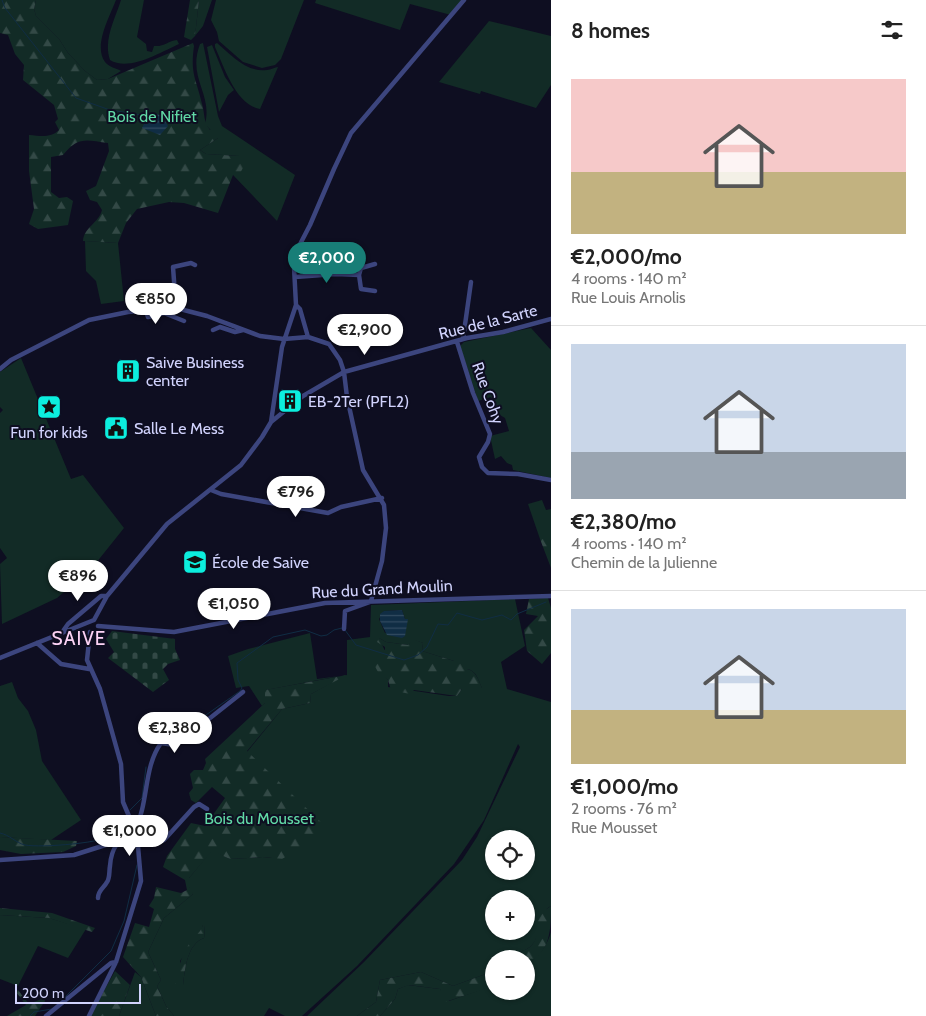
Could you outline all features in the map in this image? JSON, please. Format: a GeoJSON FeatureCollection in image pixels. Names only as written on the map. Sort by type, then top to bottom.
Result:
{"type":"FeatureCollection","features":[{"type":"Feature","properties":{"kind":"street"},"geometry":{"type":"LineString","coordinates":[[0,658],[75,626],[86,625],[94,620],[107,596],[171,520],[242,465],[271,422],[284,339],[296,305],[296,252],[351,133],[464,0]]}},
{"type":"Feature","properties":{"kind":"street"},"geometry":{"type":"LineString","coordinates":[[176,308],[173,267],[191,263],[195,265]]}},
{"type":"Feature","properties":{"kind":"street"},"geometry":{"type":"LineString","coordinates":[[375,264],[361,268],[359,275],[361,289],[375,291]]}},
{"type":"Feature","properties":{"kind":"street"},"geometry":{"type":"LineString","coordinates":[[295,277],[336,274],[359,275]]}},
{"type":"Feature","properties":{"kind":"street"},"geometry":{"type":"LineString","coordinates":[[463,340],[472,282]]}},
{"type":"Feature","properties":{"kind":"street"},"geometry":{"type":"LineString","coordinates":[[296,305],[300,308],[308,338]]}},
{"type":"Feature","properties":{"kind":"street"},"geometry":{"type":"LineString","coordinates":[[0,368],[11,360],[90,320],[176,308],[206,316],[260,336],[284,339],[308,338],[329,344],[340,360],[344,372],[347,397],[363,470],[382,498],[386,528],[380,570],[373,586],[371,601],[366,605],[345,611],[344,628]]}},
{"type":"Feature","properties":{"kind":"street"},"geometry":{"type":"LineString","coordinates":[[146,311],[148,317],[164,313],[184,321]]}},
{"type":"Feature","properties":{"kind":"street","name":"Rue de la Sarte"},"geometry":{"type":"LineString","coordinates":[[271,422],[303,396],[344,372],[551,319]]}},
{"type":"Feature","properties":{"kind":"street"},"geometry":{"type":"LineString","coordinates":[[212,330],[220,327],[235,332],[244,330]]}},
{"type":"Feature","properties":{"kind":"street","name":"Rue Cohy"},"geometry":{"type":"LineString","coordinates":[[456,342],[473,393],[490,434],[488,442],[479,457],[482,467],[485,471],[494,474],[518,474],[551,480]]}},
{"type":"Feature","properties":{"kind":"street"},"geometry":{"type":"LineString","coordinates":[[211,490],[221,494],[328,513],[341,507],[382,498]]}},
{"type":"Feature","properties":{"kind":"street"},"geometry":{"type":"LineString","coordinates":[[63,631],[68,624],[101,596],[107,596]]}},
{"type":"Feature","properties":{"kind":"street","name":"Rue du Grand Moulin"},"geometry":{"type":"LineString","coordinates":[[98,626],[174,632],[306,605],[371,601],[551,596]]}},
{"type":"Feature","properties":{"kind":"street"},"geometry":{"type":"LineString","coordinates":[[90,632],[94,631],[98,626],[94,620]]}},
{"type":"Feature","properties":{"kind":"street"},"geometry":{"type":"LineString","coordinates":[[86,625],[90,632],[87,652],[89,668],[95,678],[121,764],[123,802],[136,832],[140,886],[116,962],[89,1016]]}},
{"type":"Feature","properties":{"kind":"street"},"geometry":{"type":"LineString","coordinates":[[37,642],[62,664],[89,668]]}},
{"type":"Feature","properties":{"kind":"street"},"geometry":{"type":"LineString","coordinates":[[136,832],[141,818],[148,775],[161,743],[174,745],[243,692]]}},
{"type":"Feature","properties":{"kind":"street"},"geometry":{"type":"LineString","coordinates":[[98,898],[98,892],[108,880],[110,857],[118,841],[124,835],[136,832],[159,841],[164,840],[194,806],[199,804],[207,808]]}},
{"type":"Feature","properties":{"kind":"street"},"geometry":{"type":"LineString","coordinates":[[0,860],[74,855],[118,841]]}},
{"type":"Feature","properties":{"kind":"street"},"geometry":{"type":"LineString","coordinates":[[46,1016],[111,963],[116,962]]}},
{"type":"Feature","properties":{"kind":"green space","name":"Bois de Nifiet"},"geometry":{"type":"Polygon","coordinates":[[[0,0],[36,0],[34,9],[36,16],[59,39],[68,53],[85,71],[97,80],[108,79],[193,43],[193,70],[205,120],[210,130],[213,128],[219,132],[218,138],[200,150],[206,154],[239,156],[243,168],[240,173],[233,175],[218,213],[184,203],[169,202],[137,209],[126,223],[118,243],[83,241],[86,232],[102,210],[97,202],[90,200],[86,191],[96,186],[109,151],[108,143],[83,141],[73,145],[63,155],[51,157],[51,192],[59,198],[67,197],[73,201],[68,225],[38,229],[29,224],[34,209],[29,171],[29,135],[46,136],[56,133],[59,130],[55,122],[58,119],[54,105],[23,80],[24,65],[15,54],[8,35],[0,33],[0,0]]]}},
{"type":"Feature","properties":{"kind":"green space"},"geometry":{"type":"Polygon","coordinates":[[[36,0],[116,0],[104,31],[101,48],[105,62],[109,66],[121,71],[108,79],[97,80],[85,71],[68,53],[59,39],[36,16],[34,9],[36,0]]]}},
{"type":"Feature","properties":{"kind":"green space"},"geometry":{"type":"Polygon","coordinates":[[[121,0],[144,0],[137,37],[146,44],[147,51],[152,52],[154,46],[161,46],[177,40],[179,44],[145,60],[126,64],[110,60],[108,52],[109,37],[121,0]]]}},
{"type":"Feature","properties":{"kind":"green space"},"geometry":{"type":"Polygon","coordinates":[[[190,0],[199,0],[195,36],[191,40],[184,37],[190,0]]]}},
{"type":"Feature","properties":{"kind":"green space"},"geometry":{"type":"Polygon","coordinates":[[[199,0],[212,0],[203,26],[195,36],[199,0]]]}},
{"type":"Feature","properties":{"kind":"green space"},"geometry":{"type":"Polygon","coordinates":[[[216,0],[304,0],[281,59],[275,65],[262,68],[243,62],[219,41],[211,20],[216,0]]]}},
{"type":"Feature","properties":{"kind":"green space"},"geometry":{"type":"Polygon","coordinates":[[[316,0],[463,0],[451,15],[410,4],[400,30],[315,3],[316,0]]]}},
{"type":"Feature","properties":{"kind":"green space"},"geometry":{"type":"Polygon","coordinates":[[[489,21],[551,36],[551,85],[536,108],[481,91],[480,94],[439,82],[489,21]]]}},
{"type":"Feature","properties":{"kind":"green space"},"geometry":{"type":"Polygon","coordinates":[[[203,43],[218,116],[222,126],[295,175],[277,221],[233,175],[239,156],[206,154],[200,150],[218,138],[205,124],[206,104],[196,67],[200,44],[203,43]]]}},
{"type":"Feature","properties":{"kind":"green space"},"geometry":{"type":"Polygon","coordinates":[[[217,43],[234,58],[253,69],[267,70],[278,67],[260,109],[244,100],[232,84],[215,47],[217,43]]]}},
{"type":"Feature","properties":{"kind":"green space"},"geometry":{"type":"Polygon","coordinates":[[[212,45],[225,77],[234,90],[228,95],[219,112],[207,47],[212,45]]]}},
{"type":"Feature","properties":{"kind":"green space"},"geometry":{"type":"Polygon","coordinates":[[[85,241],[118,243],[124,301],[101,304],[96,281],[86,271],[85,241]]]}},
{"type":"Feature","properties":{"kind":"green space"},"geometry":{"type":"Polygon","coordinates":[[[531,328],[551,350],[551,478],[513,470],[512,465],[507,463],[501,456],[495,459],[490,436],[509,431],[505,418],[500,415],[491,397],[478,401],[460,346],[464,342],[531,328]]]}},
{"type":"Feature","properties":{"kind":"green space"},"geometry":{"type":"Polygon","coordinates":[[[21,358],[71,479],[83,475],[124,528],[92,568],[57,598],[2,624],[0,564],[7,558],[0,548],[0,413],[3,410],[0,407],[0,372],[21,358]]]}},
{"type":"Feature","properties":{"kind":"green space"},"geometry":{"type":"Polygon","coordinates":[[[542,500],[546,510],[551,509],[551,539],[540,539],[528,504],[542,500]]]}},
{"type":"Feature","properties":{"kind":"green space"},"geometry":{"type":"Polygon","coordinates":[[[540,539],[551,539],[551,568],[540,539]]]}},
{"type":"Feature","properties":{"kind":"green space"},"geometry":{"type":"Polygon","coordinates":[[[548,598],[551,608],[551,653],[542,664],[527,651],[524,630],[538,616],[526,614],[529,599],[548,598]]]}},
{"type":"Feature","properties":{"kind":"green space"},"geometry":{"type":"Polygon","coordinates":[[[515,599],[525,646],[501,662],[507,689],[551,702],[551,906],[543,913],[535,941],[525,950],[485,950],[485,974],[453,986],[421,972],[380,980],[376,1002],[357,1016],[307,1016],[364,962],[462,860],[477,837],[520,747],[518,744],[484,820],[454,864],[357,966],[302,1016],[285,1016],[269,1008],[264,1016],[174,1016],[166,1006],[157,986],[161,980],[148,952],[164,918],[193,894],[189,887],[189,878],[212,850],[230,859],[272,858],[247,752],[282,709],[310,703],[311,694],[347,675],[347,640],[370,637],[371,605],[515,599]],[[402,610],[384,611],[379,619],[385,633],[405,619],[402,610]],[[379,638],[385,651],[375,649],[384,676],[388,680],[388,687],[449,696],[457,696],[462,689],[482,688],[475,674],[467,669],[466,661],[454,661],[422,651],[423,643],[414,640],[408,645],[386,642],[379,638]],[[203,925],[201,932],[180,961],[183,985],[190,951],[198,941],[204,938],[205,925],[203,925]]]}},
{"type":"Feature","properties":{"kind":"green space"},"geometry":{"type":"Polygon","coordinates":[[[112,631],[175,639],[175,649],[180,660],[168,664],[163,669],[169,680],[153,692],[108,658],[114,652],[106,639],[112,631]]]}},
{"type":"Feature","properties":{"kind":"green space"},"geometry":{"type":"Polygon","coordinates":[[[310,633],[317,679],[340,676],[266,690],[265,703],[262,706],[249,686],[236,688],[228,656],[310,633]]]}},
{"type":"Feature","properties":{"kind":"green space"},"geometry":{"type":"Polygon","coordinates":[[[379,638],[386,642],[408,645],[413,639],[423,643],[422,651],[454,661],[467,661],[467,669],[475,674],[482,688],[479,694],[462,689],[457,696],[414,690],[410,694],[391,690],[388,680],[378,672],[371,659],[372,650],[375,648],[385,650],[385,647],[377,642],[379,638]]]}},
{"type":"Feature","properties":{"kind":"green space","name":"Bois du Mousset"},"geometry":{"type":"Polygon","coordinates":[[[347,675],[311,694],[310,703],[282,709],[247,751],[323,824],[306,845],[282,859],[263,857],[230,859],[212,851],[189,878],[189,887],[192,889],[193,894],[164,918],[148,952],[161,980],[157,986],[166,1006],[174,1016],[156,1016],[141,977],[123,957],[135,923],[149,927],[154,909],[149,906],[154,898],[156,887],[181,893],[187,890],[185,880],[163,867],[167,856],[191,823],[205,826],[225,798],[212,787],[196,803],[191,800],[189,793],[193,788],[190,774],[194,770],[203,770],[206,763],[205,759],[265,703],[265,690],[347,675]]]}},
{"type":"Feature","properties":{"kind":"green space"},"geometry":{"type":"Polygon","coordinates":[[[12,682],[18,698],[28,711],[36,730],[42,761],[81,820],[51,840],[0,837],[0,686],[12,682]]]}},
{"type":"Feature","properties":{"kind":"green space"},"geometry":{"type":"Polygon","coordinates":[[[0,837],[77,841],[76,846],[63,852],[21,854],[0,850],[0,837]]]}},
{"type":"Feature","properties":{"kind":"green space"},"geometry":{"type":"Polygon","coordinates":[[[551,906],[551,923],[548,939],[545,947],[535,958],[535,950],[524,950],[534,943],[537,928],[535,917],[551,906]]]}},
{"type":"Feature","properties":{"kind":"green space"},"geometry":{"type":"Polygon","coordinates":[[[0,908],[52,913],[95,928],[92,932],[49,918],[0,915],[0,908]]]}},
{"type":"Feature","properties":{"kind":"green space"},"geometry":{"type":"Polygon","coordinates":[[[0,915],[49,918],[86,929],[68,958],[38,946],[18,986],[0,979],[0,915]]]}},
{"type":"Feature","properties":{"kind":"green space"},"geometry":{"type":"Polygon","coordinates":[[[203,925],[205,925],[204,938],[198,941],[190,951],[183,985],[175,987],[183,954],[203,925]]]}},
{"type":"Feature","properties":{"kind":"green space"},"geometry":{"type":"Polygon","coordinates":[[[551,932],[551,1016],[380,1016],[395,999],[398,989],[408,985],[440,989],[449,1001],[485,988],[485,1000],[535,1000],[535,959],[548,941],[551,932]]]}},
{"type":"Feature","properties":{"kind":"green space"},"geometry":{"type":"Polygon","coordinates":[[[115,971],[130,985],[119,1016],[90,1016],[115,971]]]}},
{"type":"Feature","properties":{"kind":"green space"},"geometry":{"type":"Polygon","coordinates":[[[135,972],[141,977],[156,1016],[119,1016],[135,972]]]}},
{"type":"Feature","properties":{"kind":"green space"},"geometry":{"type":"Polygon","coordinates":[[[421,972],[453,986],[485,974],[485,989],[445,1002],[440,989],[409,985],[398,989],[395,999],[380,1016],[357,1016],[376,1002],[380,980],[421,972]]]}},
{"type":"Feature","properties":{"kind":"green space"},"geometry":{"type":"Polygon","coordinates":[[[18,990],[29,1004],[44,998],[45,1001],[35,1016],[7,1016],[26,1005],[16,992],[18,990]]]}},
{"type":"Feature","properties":{"kind":"water"},"geometry":{"type":"Polygon","coordinates":[[[155,113],[162,116],[168,126],[160,135],[142,128],[148,116],[155,113]]]}},
{"type":"Feature","properties":{"kind":"water"},"geometry":{"type":"Polygon","coordinates":[[[402,610],[405,619],[408,619],[405,636],[402,638],[387,635],[380,621],[380,614],[384,611],[402,610]]]}},
{"type":"Feature","properties":{"kind":"waterway"},"geometry":{"type":"LineString","coordinates":[[2,0],[5,8],[76,98],[110,110],[148,116]]}},
{"type":"Feature","properties":{"kind":"waterway"},"geometry":{"type":"LineString","coordinates":[[345,630],[356,645],[404,660],[418,655],[427,647],[438,624],[448,625],[457,613],[482,620],[502,615],[511,620],[517,614],[546,602]]}},
{"type":"Feature","properties":{"kind":"waterway"},"geometry":{"type":"LineString","coordinates":[[196,722],[240,691],[242,688],[238,680],[237,663],[273,637],[305,630],[321,636],[342,628]]}},
{"type":"Feature","properties":{"kind":"waterway"},"geometry":{"type":"LineString","coordinates":[[130,810],[142,798],[146,767]]}},
{"type":"Feature","properties":{"kind":"waterway"},"geometry":{"type":"LineString","coordinates":[[0,833],[22,844],[33,846],[87,842],[118,834]]}},
{"type":"Feature","properties":{"kind":"waterway"},"geometry":{"type":"LineString","coordinates":[[62,1000],[111,951],[124,921],[137,865]]}},
{"type":"Feature","properties":{"kind":"waterway"},"geometry":{"type":"LineString","coordinates":[[30,1016],[34,1012],[52,1009]]}},
{"type":"Feature","properties":{"kind":"place","name":"Saive Business center"},"geometry":{"type":"Point","coordinates":[128,371]}},
{"type":"Feature","properties":{"kind":"place","name":"EB-2Ter (PFL2)"},"geometry":{"type":"Point","coordinates":[290,401]}},
{"type":"Feature","properties":{"kind":"place","name":"Fun for kids"},"geometry":{"type":"Point","coordinates":[49,407]}},
{"type":"Feature","properties":{"kind":"place","name":"Salle Le Mess"},"geometry":{"type":"Point","coordinates":[116,428]}},
{"type":"Feature","properties":{"kind":"place","name":"École de Saive"},"geometry":{"type":"Point","coordinates":[195,562]}},
{"type":"Feature","properties":{"kind":"district","name":"SAIVE"},"geometry":{"type":"Point","coordinates":[79,638]}}]}
